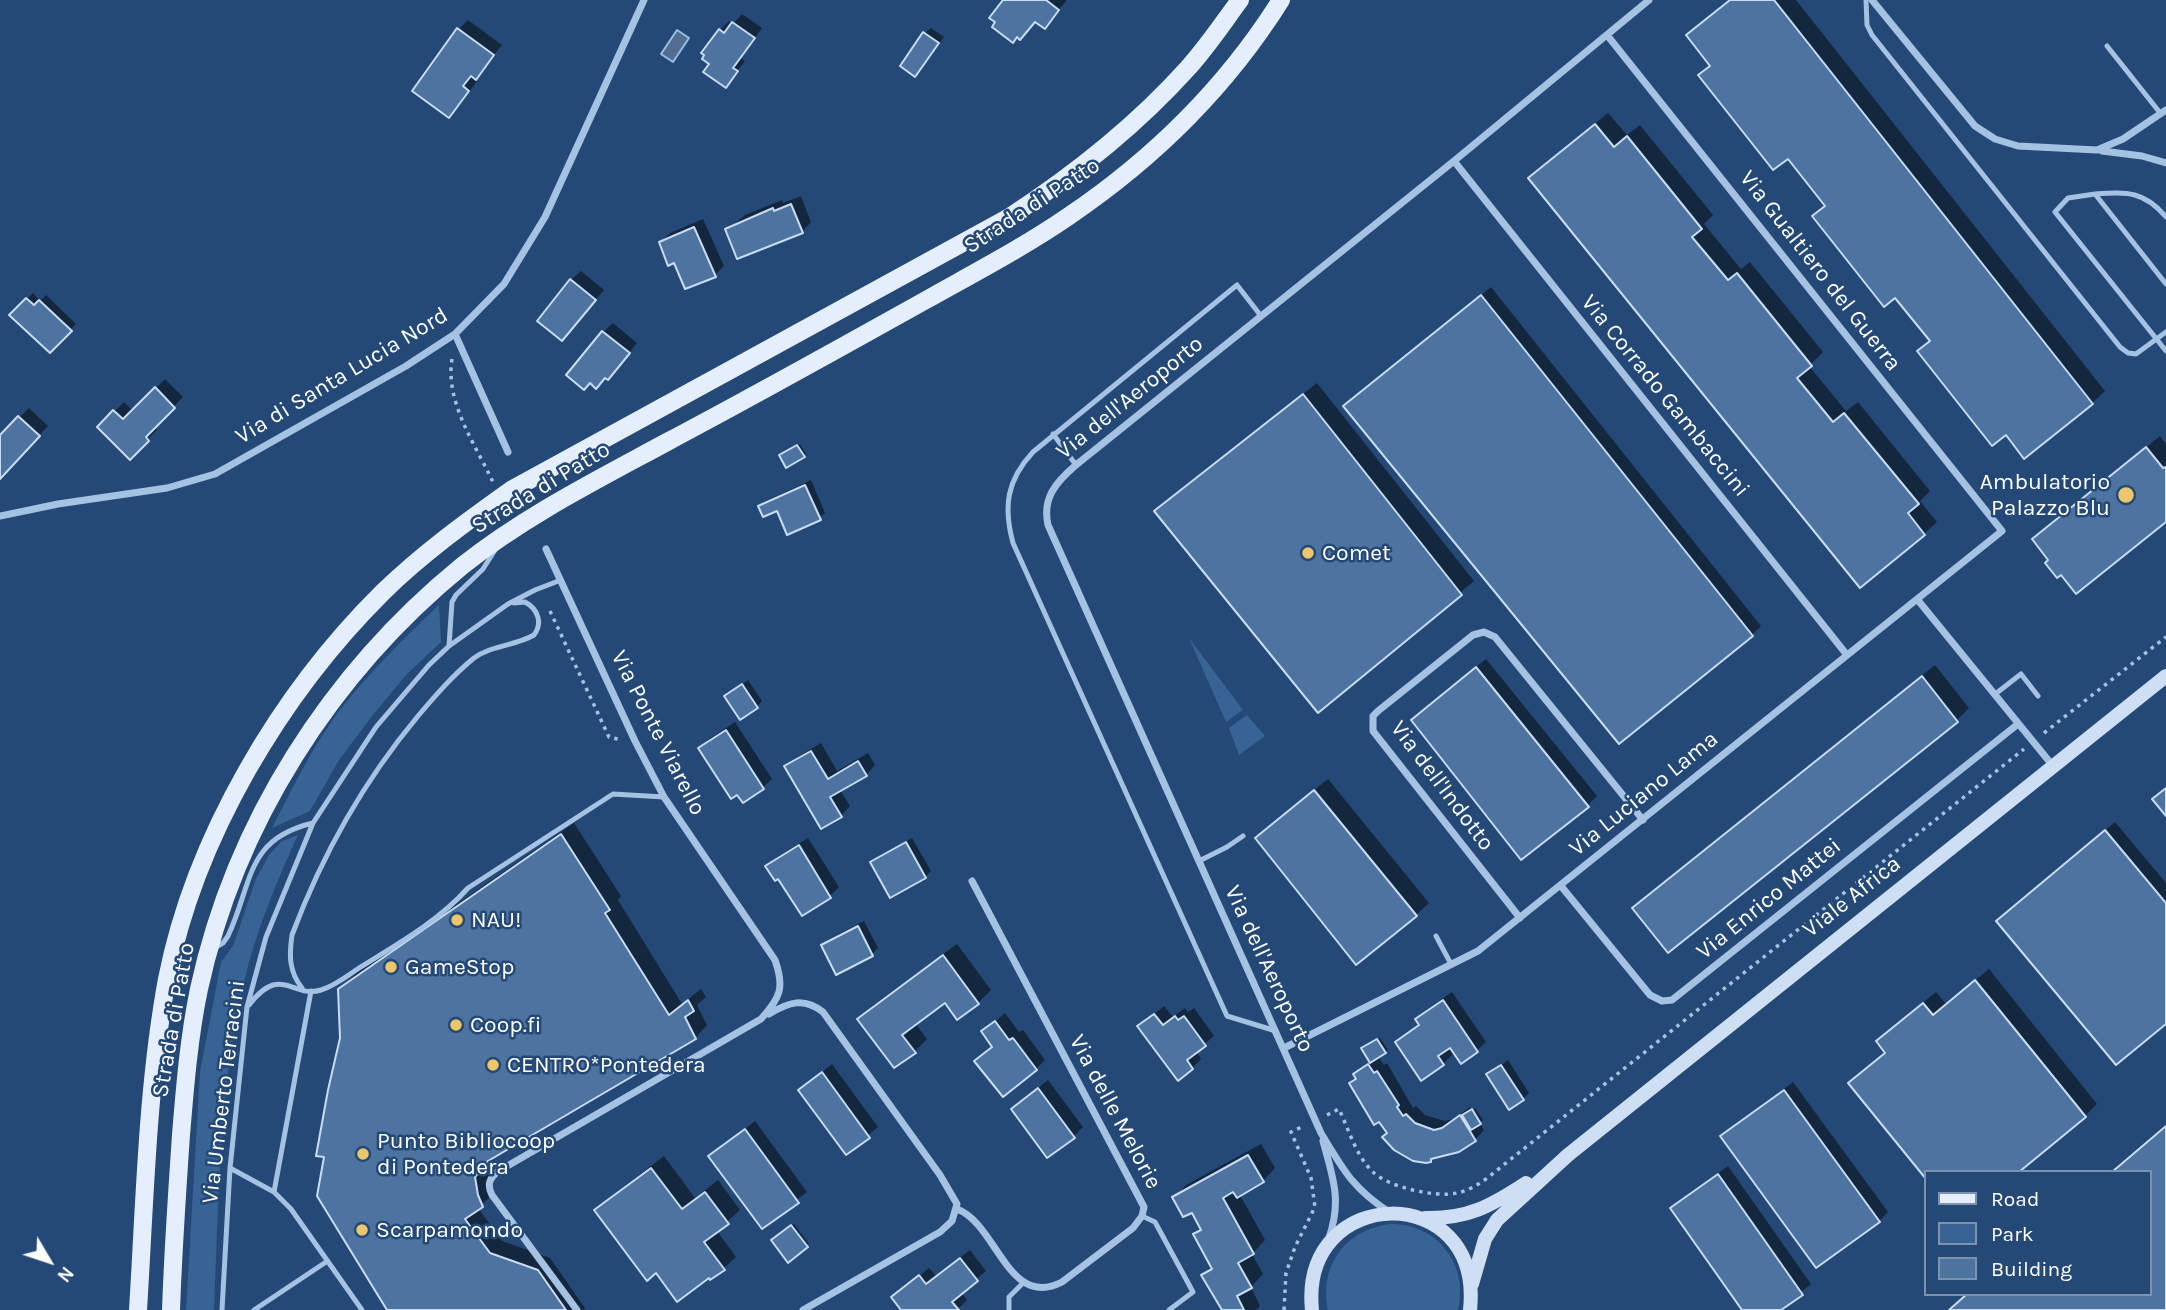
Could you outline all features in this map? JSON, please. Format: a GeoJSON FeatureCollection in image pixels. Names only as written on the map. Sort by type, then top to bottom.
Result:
{"type":"FeatureCollection","features":[{"type":"Feature","properties":{"kind":"main road","name":"Strada di Patto"},"geometry":{"type":"LineString","coordinates":[[138,1310],[151,1091],[168,976],[179,933],[193,889],[237,788],[281,716],[334,647],[370,606],[410,568],[447,537],[511,491],[996,225],[1054,188],[1096,156],[1160,98],[1190,65],[1240,0]]}},
{"type":"Feature","properties":{"kind":"main road","name":"Strada di Patto"},"geometry":{"type":"LineString","coordinates":[[171,1310],[185,1081],[199,988],[229,886],[263,810],[292,760],[337,694],[409,613],[464,565],[540,511],[798,372],[1016,249],[1067,218],[1113,185],[1182,123],[1250,45],[1280,0]]}},
{"type":"Feature","properties":{"kind":"street","name":"Via di Santa Lucia Nord"},"geometry":{"type":"LineString","coordinates":[[0,516],[58,504],[167,488],[215,474],[406,366],[455,334],[504,284],[545,217],[644,0]]}},
{"type":"Feature","properties":{"kind":"street","name":"Via dell'Aeroporto"},"geometry":{"type":"LineString","coordinates":[[1325,1249],[1335,1220],[1337,1194],[1321,1133],[1048,526],[1046,510],[1050,492],[1076,464],[1454,161],[1649,0]]}},
{"type":"Feature","properties":{"kind":"street"},"geometry":{"type":"LineString","coordinates":[[1872,0],[1975,127],[1982,132],[2018,146],[2098,150],[2142,156],[2166,163]]}},
{"type":"Feature","properties":{"kind":"street","name":"Via Gualtiero del Guerra"},"geometry":{"type":"LineString","coordinates":[[1608,35],[2002,531]]}},
{"type":"Feature","properties":{"kind":"street"},"geometry":{"type":"LineString","coordinates":[[2098,150],[2123,139],[2163,112]]}},
{"type":"Feature","properties":{"kind":"street","name":"Via Corrado Gambaccini"},"geometry":{"type":"LineString","coordinates":[[1454,161],[1847,655]]}},
{"type":"Feature","properties":{"kind":"street"},"geometry":{"type":"LineString","coordinates":[[455,334],[508,452]]}},
{"type":"Feature","properties":{"kind":"street","name":"Via Luciano Lama"},"geometry":{"type":"LineString","coordinates":[[1284,1048],[1478,951],[2002,531]]}},
{"type":"Feature","properties":{"kind":"street","name":"Via Ponte Viarello"},"geometry":{"type":"LineString","coordinates":[[546,549],[635,741],[664,797],[775,960],[780,977],[780,992],[773,1006],[761,1019]]}},
{"type":"Feature","properties":{"kind":"street"},"geometry":{"type":"LineString","coordinates":[[1917,599],[2053,766]]}},
{"type":"Feature","properties":{"kind":"street","name":"Via dell'Indotto"},"geometry":{"type":"LineString","coordinates":[[1520,918],[1373,730],[1373,716],[1378,711],[1473,635],[1484,632],[1494,637],[1643,820]]}},
{"type":"Feature","properties":{"kind":"street","name":"Viale Africa"},"geometry":{"type":"LineString","coordinates":[[1470,1310],[1472,1284],[1485,1239],[1497,1220],[1568,1155],[2166,676]]}},
{"type":"Feature","properties":{"kind":"street","name":"Via Enrico Mattei"},"geometry":{"type":"LineString","coordinates":[[1561,886],[1650,995],[1662,1001],[1672,1000],[2018,724]]}},
{"type":"Feature","properties":{"kind":"street","name":"Via delle Melorie"},"geometry":{"type":"LineString","coordinates":[[972,881],[1144,1207],[1142,1216],[1133,1228],[1054,1287],[1038,1290],[1023,1283]]}},
{"type":"Feature","properties":{"kind":"street"},"geometry":{"type":"LineString","coordinates":[[577,1310],[492,1195],[489,1188],[491,1178],[497,1172],[793,1002],[807,1003],[823,1012],[940,1175],[957,1209],[973,1219],[1023,1283]]}},
{"type":"Feature","properties":{"kind":"street","name":"Via dell'Aeroporto"},"geometry":{"type":"LineString","coordinates":[[1321,1133],[1354,1184],[1373,1202],[1389,1212]]}},
{"type":"Feature","properties":{"kind":"street","name":"Viale Africa"},"geometry":{"type":"LineString","coordinates":[[1312,1310],[1310,1294],[1313,1278],[1325,1249],[1336,1235],[1359,1219],[1389,1212],[1423,1218],[1460,1217],[1516,1190],[1568,1155]]}},
{"type":"Feature","properties":{"kind":"street"},"geometry":{"type":"LineString","coordinates":[[803,1310],[940,1232],[952,1221],[957,1209]]}},
{"type":"Feature","properties":{"kind":"street","name":"Viale Africa"},"geometry":{"type":"LineString","coordinates":[[1423,1218],[1435,1224],[1454,1242],[1466,1261],[1472,1284]]}},
{"type":"Feature","properties":{"kind":"lane"},"geometry":{"type":"LineString","coordinates":[[1866,0],[1867,25],[1872,35],[2120,347],[2128,353],[2136,354],[2166,332]]}},
{"type":"Feature","properties":{"kind":"lane"},"geometry":{"type":"LineString","coordinates":[[2107,46],[2163,112]]}},
{"type":"Feature","properties":{"kind":"lane"},"geometry":{"type":"LineString","coordinates":[[2166,217],[2145,197],[2117,192],[2068,198],[2055,212],[2166,352]]}},
{"type":"Feature","properties":{"kind":"lane"},"geometry":{"type":"LineString","coordinates":[[2095,194],[2166,284]]}},
{"type":"Feature","properties":{"kind":"lane"},"geometry":{"type":"LineString","coordinates":[[1261,316],[1237,285],[1052,434],[1022,463],[1011,483],[1007,511],[1013,543],[1227,1016],[1276,1031]]}},
{"type":"Feature","properties":{"kind":"lane"},"geometry":{"type":"LineString","coordinates":[[1052,434],[1076,464]]}},
{"type":"Feature","properties":{"kind":"lane"},"geometry":{"type":"LineString","coordinates":[[449,646],[452,602],[483,569],[502,537]]}},
{"type":"Feature","properties":{"kind":"lane","name":"Via Umberto Terracini"},"geometry":{"type":"LineString","coordinates":[[222,1310],[230,1168],[247,1007],[265,937],[313,823],[386,712],[449,646],[508,604],[561,580]]}},
{"type":"Feature","properties":{"kind":"lane"},"geometry":{"type":"LineString","coordinates":[[302,988],[291,967],[292,935],[347,815],[404,733],[453,678],[483,653],[534,635],[539,622],[535,609],[526,602],[508,604]]}},
{"type":"Feature","properties":{"kind":"lane"},"geometry":{"type":"LineString","coordinates":[[1994,695],[2021,674],[2038,696]]}},
{"type":"Feature","properties":{"kind":"lane"},"geometry":{"type":"LineString","coordinates":[[247,1007],[258,993],[272,985],[289,985],[311,991],[326,988],[372,961],[450,906],[468,888],[613,794],[664,797]]}},
{"type":"Feature","properties":{"kind":"lane"},"geometry":{"type":"LineString","coordinates":[[209,951],[223,943],[228,936],[249,876],[263,849],[282,832],[313,823]]}},
{"type":"Feature","properties":{"kind":"lane"},"geometry":{"type":"LineString","coordinates":[[1199,861],[1227,847],[1243,835]]}},
{"type":"Feature","properties":{"kind":"lane"},"geometry":{"type":"LineString","coordinates":[[1436,936],[1451,964]]}},
{"type":"Feature","properties":{"kind":"lane"},"geometry":{"type":"LineString","coordinates":[[274,1192],[311,991]]}},
{"type":"Feature","properties":{"kind":"lane"},"geometry":{"type":"LineString","coordinates":[[230,1168],[274,1192],[291,1209],[362,1310]]}},
{"type":"Feature","properties":{"kind":"lane"},"geometry":{"type":"LineString","coordinates":[[1142,1216],[1155,1222],[1193,1292],[1169,1310]]}},
{"type":"Feature","properties":{"kind":"lane"},"geometry":{"type":"LineString","coordinates":[[254,1310],[326,1262]]}},
{"type":"Feature","properties":{"kind":"lane"},"geometry":{"type":"LineString","coordinates":[[1009,1310],[1009,1297],[1023,1283]]}},
{"type":"Feature","properties":{"kind":"path"},"geometry":{"type":"LineString","coordinates":[[451,369],[453,396],[494,484]]}},
{"type":"Feature","properties":{"kind":"path"},"geometry":{"type":"LineString","coordinates":[[549,609],[606,731]]}},
{"type":"Feature","properties":{"kind":"green space"},"geometry":{"type":"Polygon","coordinates":[[[439,605],[441,642],[407,674],[372,716],[339,760],[310,811],[272,828],[329,724],[362,683],[439,605]]]}},
{"type":"Feature","properties":{"kind":"green space"},"geometry":{"type":"Polygon","coordinates":[[[1189,638],[1243,710],[1226,722],[1189,638]]]}},
{"type":"Feature","properties":{"kind":"green space"},"geometry":{"type":"Polygon","coordinates":[[[1247,715],[1265,736],[1239,755],[1229,728],[1247,715]]]}},
{"type":"Feature","properties":{"kind":"green space"},"geometry":{"type":"Polygon","coordinates":[[[298,835],[257,936],[238,1012],[222,1139],[214,1310],[186,1310],[200,1072],[221,962],[233,946],[256,879],[269,855],[282,841],[298,835]]]}},
{"type":"Feature","properties":{"kind":"green space"},"geometry":{"type":"Polygon","coordinates":[[[1391,1224],[1423,1231],[1436,1239],[1446,1250],[1459,1278],[1458,1310],[1328,1310],[1328,1278],[1339,1252],[1361,1233],[1391,1224]]]}},
{"type":"Feature","properties":{"kind":"shaded area"},"geometry":{"type":"Polygon","coordinates":[[[677,30],[689,38],[673,62],[661,54],[677,30]]]}},
{"type":"Feature","properties":{"kind":"building"},"geometry":{"type":"Polygon","coordinates":[[[1003,0],[1046,0],[1059,10],[1045,29],[1035,22],[1020,40],[1017,37],[1013,43],[992,27],[995,22],[989,18],[1003,0]]]}},
{"type":"Feature","properties":{"kind":"building"},"geometry":{"type":"Polygon","coordinates":[[[1730,0],[1774,0],[2093,404],[2024,459],[2006,435],[1992,446],[1917,351],[1930,341],[1895,298],[1884,307],[1812,216],[1825,206],[1788,159],[1773,170],[1698,75],[1710,66],[1686,35],[1730,0]]]}},
{"type":"Feature","properties":{"kind":"building"},"geometry":{"type":"Polygon","coordinates":[[[732,22],[755,38],[733,68],[738,71],[726,88],[703,72],[709,64],[702,59],[704,55],[701,53],[719,29],[724,33],[732,22]]]}},
{"type":"Feature","properties":{"kind":"building"},"geometry":{"type":"Polygon","coordinates":[[[457,28],[494,55],[476,80],[471,76],[463,86],[469,91],[449,118],[412,91],[457,28]]]}},
{"type":"Feature","properties":{"kind":"building"},"geometry":{"type":"Polygon","coordinates":[[[923,32],[939,43],[915,77],[900,66],[923,32]]]}},
{"type":"Feature","properties":{"kind":"building"},"geometry":{"type":"Polygon","coordinates":[[[1595,124],[1614,147],[1627,136],[1702,229],[1692,237],[1728,280],[1737,273],[1812,366],[1797,378],[1833,422],[1844,413],[1919,504],[1908,513],[1925,535],[1860,588],[1528,178],[1595,124]]]}},
{"type":"Feature","properties":{"kind":"building"},"geometry":{"type":"Polygon","coordinates":[[[791,204],[803,233],[737,259],[725,229],[773,208],[774,211],[791,204]]]}},
{"type":"Feature","properties":{"kind":"building"},"geometry":{"type":"Polygon","coordinates":[[[694,227],[716,277],[685,289],[674,263],[668,266],[659,242],[694,227]]]}},
{"type":"Feature","properties":{"kind":"building"},"geometry":{"type":"Polygon","coordinates":[[[570,279],[596,300],[562,341],[537,321],[570,279]]]}},
{"type":"Feature","properties":{"kind":"building"},"geometry":{"type":"Polygon","coordinates":[[[1481,295],[1753,636],[1619,744],[1343,406],[1481,295]]]}},
{"type":"Feature","properties":{"kind":"building"},"geometry":{"type":"Polygon","coordinates":[[[26,298],[34,305],[39,300],[72,331],[50,353],[9,315],[26,298]]]}},
{"type":"Feature","properties":{"kind":"building"},"geometry":{"type":"Polygon","coordinates":[[[602,331],[630,353],[608,380],[605,378],[596,389],[590,383],[584,390],[566,375],[602,331]]]}},
{"type":"Feature","properties":{"kind":"building"},"geometry":{"type":"Polygon","coordinates":[[[155,387],[175,408],[146,437],[149,441],[130,460],[97,427],[113,410],[123,419],[155,387]]]}},
{"type":"Feature","properties":{"kind":"building","name":"Comet"},"geometry":{"type":"Polygon","coordinates":[[[1303,394],[1462,595],[1318,713],[1154,511],[1303,394]]]}},
{"type":"Feature","properties":{"kind":"building"},"geometry":{"type":"Polygon","coordinates":[[[18,416],[40,436],[0,479],[0,435],[18,416]]]}},
{"type":"Feature","properties":{"kind":"building"},"geometry":{"type":"Polygon","coordinates":[[[797,445],[805,457],[786,468],[779,455],[797,445]]]}},
{"type":"Feature","properties":{"kind":"building","name":"Ambulatorio Palazzo Blu"},"geometry":{"type":"Polygon","coordinates":[[[2146,447],[2163,468],[2166,467],[2166,522],[2076,594],[2061,575],[2057,578],[2045,563],[2048,560],[2032,539],[2146,447]]]}},
{"type":"Feature","properties":{"kind":"building"},"geometry":{"type":"Polygon","coordinates":[[[805,485],[821,520],[787,535],[777,511],[763,517],[758,506],[805,485]]]}},
{"type":"Feature","properties":{"kind":"building"},"geometry":{"type":"Polygon","coordinates":[[[1476,667],[1589,807],[1521,860],[1411,720],[1476,667]]]}},
{"type":"Feature","properties":{"kind":"building"},"geometry":{"type":"Polygon","coordinates":[[[1922,676],[1958,722],[1668,953],[1632,908],[1922,676]]]}},
{"type":"Feature","properties":{"kind":"building"},"geometry":{"type":"Polygon","coordinates":[[[742,684],[758,708],[740,720],[724,696],[742,684]]]}},
{"type":"Feature","properties":{"kind":"building"},"geometry":{"type":"Polygon","coordinates":[[[726,730],[764,789],[743,803],[737,795],[731,799],[698,748],[726,730]]]}},
{"type":"Feature","properties":{"kind":"building"},"geometry":{"type":"Polygon","coordinates":[[[811,751],[828,779],[858,761],[867,776],[830,797],[842,817],[821,829],[784,766],[811,751]]]}},
{"type":"Feature","properties":{"kind":"building"},"geometry":{"type":"Polygon","coordinates":[[[2166,788],[2166,816],[2152,799],[2166,788]]]}},
{"type":"Feature","properties":{"kind":"building"},"geometry":{"type":"Polygon","coordinates":[[[1314,790],[1417,916],[1356,965],[1255,838],[1314,790]]]}},
{"type":"Feature","properties":{"kind":"building"},"geometry":{"type":"Polygon","coordinates":[[[2105,830],[2166,903],[2166,1024],[2116,1065],[1996,921],[2105,830]]]}},
{"type":"Feature","properties":{"kind":"building","name":"CENTRO*Pontedera"},"geometry":{"type":"Polygon","coordinates":[[[561,834],[610,910],[605,913],[669,1015],[688,1000],[694,1011],[685,1017],[696,1039],[488,1161],[475,1177],[483,1207],[465,1219],[490,1253],[538,1270],[566,1310],[387,1310],[317,1196],[324,1157],[316,1156],[340,1038],[338,989],[561,834]]]}},
{"type":"Feature","properties":{"kind":"building"},"geometry":{"type":"Polygon","coordinates":[[[906,842],[926,878],[890,898],[870,862],[906,842]]]}},
{"type":"Feature","properties":{"kind":"building"},"geometry":{"type":"Polygon","coordinates":[[[799,845],[831,898],[802,916],[778,879],[775,881],[765,866],[799,845]]]}},
{"type":"Feature","properties":{"kind":"building"},"geometry":{"type":"Polygon","coordinates":[[[858,926],[873,956],[836,975],[821,945],[858,926]]]}},
{"type":"Feature","properties":{"kind":"building"},"geometry":{"type":"Polygon","coordinates":[[[943,955],[979,1004],[957,1020],[945,1003],[902,1035],[916,1053],[894,1068],[857,1019],[943,955]]]}},
{"type":"Feature","properties":{"kind":"building"},"geometry":{"type":"Polygon","coordinates":[[[1975,980],[2086,1117],[2021,1170],[1924,1170],[1924,1177],[1848,1083],[1885,1053],[1876,1041],[1923,1003],[1933,1015],[1975,980]]]}},
{"type":"Feature","properties":{"kind":"building"},"geometry":{"type":"Polygon","coordinates":[[[1443,1000],[1478,1052],[1461,1064],[1450,1048],[1438,1056],[1444,1065],[1421,1081],[1395,1042],[1419,1025],[1415,1019],[1443,1000]]]}},
{"type":"Feature","properties":{"kind":"building"},"geometry":{"type":"Polygon","coordinates":[[[1154,1014],[1163,1025],[1175,1016],[1178,1020],[1184,1016],[1206,1046],[1187,1060],[1193,1069],[1178,1081],[1137,1026],[1154,1014]]]}},
{"type":"Feature","properties":{"kind":"building"},"geometry":{"type":"Polygon","coordinates":[[[995,1021],[1009,1040],[1013,1038],[1037,1070],[1003,1097],[974,1061],[992,1047],[981,1031],[995,1021]]]}},
{"type":"Feature","properties":{"kind":"building"},"geometry":{"type":"Polygon","coordinates":[[[1377,1039],[1386,1053],[1370,1063],[1361,1048],[1377,1039]]]}},
{"type":"Feature","properties":{"kind":"building"},"geometry":{"type":"Polygon","coordinates":[[[1368,1064],[1374,1073],[1377,1071],[1403,1116],[1406,1114],[1415,1123],[1434,1130],[1442,1128],[1460,1115],[1476,1141],[1459,1152],[1431,1159],[1431,1162],[1426,1163],[1413,1161],[1394,1150],[1382,1137],[1387,1133],[1379,1122],[1374,1125],[1349,1083],[1356,1079],[1353,1074],[1368,1064]]]}},
{"type":"Feature","properties":{"kind":"building"},"geometry":{"type":"Polygon","coordinates":[[[1501,1065],[1524,1100],[1509,1110],[1486,1074],[1501,1065]]]}},
{"type":"Feature","properties":{"kind":"building"},"geometry":{"type":"Polygon","coordinates":[[[822,1072],[870,1138],[846,1155],[798,1090],[822,1072]]]}},
{"type":"Feature","properties":{"kind":"building"},"geometry":{"type":"Polygon","coordinates":[[[1038,1088],[1075,1138],[1047,1158],[1011,1109],[1038,1088]]]}},
{"type":"Feature","properties":{"kind":"building"},"geometry":{"type":"Polygon","coordinates":[[[1784,1090],[1880,1222],[1816,1268],[1720,1136],[1784,1090]]]}},
{"type":"Feature","properties":{"kind":"building"},"geometry":{"type":"Polygon","coordinates":[[[1472,1109],[1481,1124],[1471,1130],[1462,1115],[1472,1109]]]}},
{"type":"Feature","properties":{"kind":"building"},"geometry":{"type":"Polygon","coordinates":[[[2166,1126],[2166,1310],[1949,1310],[1965,1296],[2152,1296],[2152,1170],[2114,1170],[2166,1126]]]}},
{"type":"Feature","properties":{"kind":"building"},"geometry":{"type":"Polygon","coordinates":[[[745,1129],[799,1203],[762,1229],[708,1156],[745,1129]]]}},
{"type":"Feature","properties":{"kind":"building"},"geometry":{"type":"Polygon","coordinates":[[[1248,1155],[1264,1182],[1237,1198],[1233,1192],[1223,1198],[1254,1254],[1238,1263],[1252,1288],[1237,1296],[1244,1310],[1222,1310],[1201,1275],[1212,1269],[1193,1234],[1201,1230],[1192,1213],[1183,1217],[1172,1197],[1248,1155]]]}},
{"type":"Feature","properties":{"kind":"building"},"geometry":{"type":"Polygon","coordinates":[[[651,1168],[682,1209],[705,1192],[729,1224],[704,1242],[725,1270],[710,1280],[709,1278],[677,1302],[656,1273],[647,1281],[594,1210],[651,1168]]]}},
{"type":"Feature","properties":{"kind":"building"},"geometry":{"type":"Polygon","coordinates":[[[1718,1174],[1803,1295],[1781,1310],[1742,1310],[1670,1208],[1718,1174]]]}},
{"type":"Feature","properties":{"kind":"building"},"geometry":{"type":"Polygon","coordinates":[[[791,1225],[808,1247],[788,1263],[771,1240],[791,1225]]]}},
{"type":"Feature","properties":{"kind":"building"},"geometry":{"type":"Polygon","coordinates":[[[960,1258],[978,1281],[952,1302],[959,1310],[901,1310],[891,1297],[919,1275],[926,1284],[960,1258]]]}},
{"type":"Feature","properties":{"kind":"place","name":"Ambulatorio Palazzo Blu"},"geometry":{"type":"Point","coordinates":[2126,495]}},
{"type":"Feature","properties":{"kind":"place","name":"Comet"},"geometry":{"type":"Point","coordinates":[1308,553]}},
{"type":"Feature","properties":{"kind":"place","name":"NAU!"},"geometry":{"type":"Point","coordinates":[457,920]}},
{"type":"Feature","properties":{"kind":"place","name":"GameStop"},"geometry":{"type":"Point","coordinates":[391,967]}},
{"type":"Feature","properties":{"kind":"place","name":"Coop.fi"},"geometry":{"type":"Point","coordinates":[456,1025]}},
{"type":"Feature","properties":{"kind":"place","name":"CENTRO*Pontedera"},"geometry":{"type":"Point","coordinates":[493,1065]}},
{"type":"Feature","properties":{"kind":"place","name":"Punto Bibliocoop di Pontedera"},"geometry":{"type":"Point","coordinates":[363,1154]}},
{"type":"Feature","properties":{"kind":"place","name":"Scarpamondo"},"geometry":{"type":"Point","coordinates":[362,1230]}}]}
